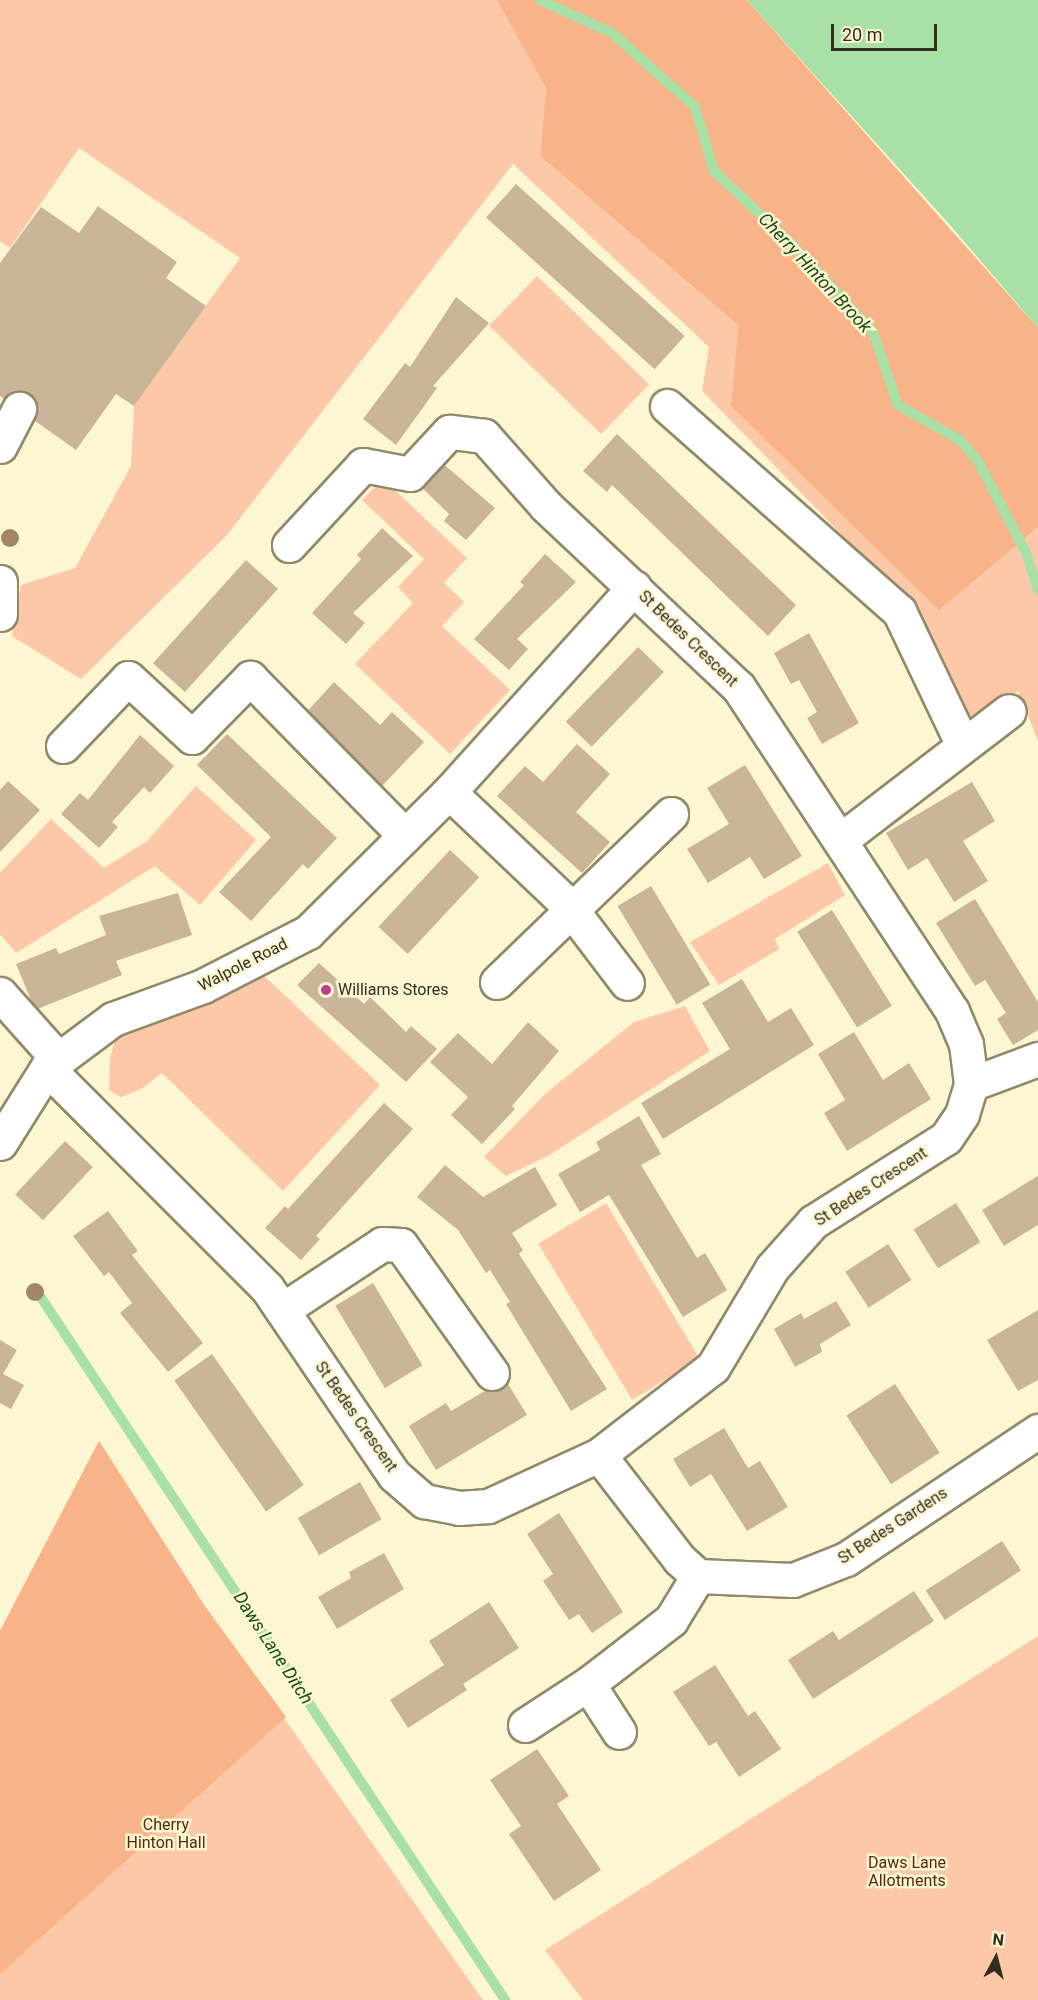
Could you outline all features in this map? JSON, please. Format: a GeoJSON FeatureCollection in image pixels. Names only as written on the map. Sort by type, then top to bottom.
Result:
{"type":"FeatureCollection","features":[{"type":"Feature","properties":{"kind":"street"},"geometry":{"type":"LineString","coordinates":[[667,406],[899,611],[963,745]]}},
{"type":"Feature","properties":{"kind":"street"},"geometry":{"type":"LineString","coordinates":[[0,446],[19,409]]}},
{"type":"Feature","properties":{"kind":"street","name":"St Bedes Crescent"},"geometry":{"type":"LineString","coordinates":[[52,1063],[267,1288],[394,1475],[424,1501],[459,1508],[488,1506],[599,1455],[713,1367],[772,1268],[813,1222],[946,1138],[963,1114],[971,1084],[966,1044],[952,1011],[842,839],[738,687],[546,506],[484,436],[449,432],[410,474],[363,465],[289,545]]}},
{"type":"Feature","properties":{"kind":"street"},"geometry":{"type":"LineString","coordinates":[[0,582],[0,614]]}},
{"type":"Feature","properties":{"kind":"street","name":"Walpole Road"},"geometry":{"type":"LineString","coordinates":[[0,1143],[52,1063],[112,1019],[203,986],[308,932],[448,792],[634,587]]}},
{"type":"Feature","properties":{"kind":"street"},"geometry":{"type":"LineString","coordinates":[[63,746],[128,678],[192,737],[250,678],[405,836]]}},
{"type":"Feature","properties":{"kind":"street"},"geometry":{"type":"LineString","coordinates":[[842,839],[1009,711]]}},
{"type":"Feature","properties":{"kind":"street"},"geometry":{"type":"LineString","coordinates":[[448,792],[572,910],[627,983]]}},
{"type":"Feature","properties":{"kind":"street"},"geometry":{"type":"LineString","coordinates":[[497,982],[671,814]]}},
{"type":"Feature","properties":{"kind":"street"},"geometry":{"type":"LineString","coordinates":[[0,993],[52,1063]]}},
{"type":"Feature","properties":{"kind":"street"},"geometry":{"type":"LineString","coordinates":[[971,1084],[1038,1059]]}},
{"type":"Feature","properties":{"kind":"street"},"geometry":{"type":"LineString","coordinates":[[282,1310],[382,1244],[401,1245],[492,1373]]}},
{"type":"Feature","properties":{"kind":"street","name":"St Bedes Gardens"},"geometry":{"type":"LineString","coordinates":[[698,1576],[793,1580],[846,1559],[1038,1431]]}},
{"type":"Feature","properties":{"kind":"street"},"geometry":{"type":"LineString","coordinates":[[525,1725],[588,1684],[671,1620],[698,1576],[679,1559],[599,1455]]}},
{"type":"Feature","properties":{"kind":"street"},"geometry":{"type":"LineString","coordinates":[[588,1684],[619,1732]]}},
{"type":"Feature","properties":{"kind":"green space"},"geometry":{"type":"Polygon","coordinates":[[[0,0],[497,0],[546,89],[540,156],[738,325],[731,406],[939,609],[1038,527],[1038,741],[1018,691],[966,724],[911,606],[702,391],[709,347],[513,164],[227,535],[81,679],[12,636],[21,585],[75,568],[131,466],[134,406],[240,258],[79,148],[10,248],[0,241],[0,0]]]}},
{"type":"Feature","properties":{"kind":"green space"},"geometry":{"type":"Polygon","coordinates":[[[537,276],[649,384],[601,434],[489,326],[537,276]]]}},
{"type":"Feature","properties":{"kind":"green space"},"geometry":{"type":"Polygon","coordinates":[[[383,479],[467,558],[444,583],[464,602],[442,626],[510,690],[450,754],[355,664],[413,603],[398,587],[424,559],[362,500],[383,479]]]}},
{"type":"Feature","properties":{"kind":"green space"},"geometry":{"type":"Polygon","coordinates":[[[196,786],[256,840],[200,905],[155,866],[16,953],[0,934],[0,873],[51,819],[104,868],[147,841],[196,786]]]}},
{"type":"Feature","properties":{"kind":"green space"},"geometry":{"type":"Polygon","coordinates":[[[828,863],[845,895],[775,939],[779,949],[719,985],[690,942],[828,863]]]}},
{"type":"Feature","properties":{"kind":"green space"},"geometry":{"type":"Polygon","coordinates":[[[261,973],[380,1085],[283,1191],[162,1073],[141,1089],[121,1097],[109,1090],[110,1058],[117,1034],[157,1015],[203,1004],[261,973]]]}},
{"type":"Feature","properties":{"kind":"green space"},"geometry":{"type":"Polygon","coordinates":[[[685,1006],[710,1051],[548,1156],[506,1176],[484,1157],[545,1094],[634,1022],[685,1006]]]}},
{"type":"Feature","properties":{"kind":"green space"},"geometry":{"type":"Polygon","coordinates":[[[606,1203],[700,1359],[632,1400],[538,1244],[606,1203]]]}},
{"type":"Feature","properties":{"kind":"green space","name":"Cherry Hinton Hall"},"geometry":{"type":"Polygon","coordinates":[[[99,1441],[204,1605],[483,2000],[0,2000],[0,1631],[99,1441]]]}},
{"type":"Feature","properties":{"kind":"green space","name":"Daws Lane Allotments"},"geometry":{"type":"Polygon","coordinates":[[[1038,1636],[1038,2000],[583,2000],[545,1950],[1038,1636]]]}},
{"type":"Feature","properties":{"kind":"shaded area"},"geometry":{"type":"Polygon","coordinates":[[[497,0],[747,0],[1038,328],[1038,527],[939,610],[731,406],[738,325],[540,156],[546,89],[497,0]]]}},
{"type":"Feature","properties":{"kind":"shaded area"},"geometry":{"type":"Polygon","coordinates":[[[747,0],[1038,0],[1038,328],[950,225],[747,0]]]}},
{"type":"Feature","properties":{"kind":"shaded area"},"geometry":{"type":"Polygon","coordinates":[[[99,1441],[204,1605],[286,1717],[0,1974],[0,1631],[99,1441]]]}},
{"type":"Feature","properties":{"kind":"building"},"geometry":{"type":"Polygon","coordinates":[[[516,184],[685,336],[655,369],[486,217],[516,184]]]}},
{"type":"Feature","properties":{"kind":"building"},"geometry":{"type":"Polygon","coordinates":[[[98,206],[177,262],[166,278],[206,306],[134,406],[116,394],[76,450],[0,396],[0,263],[41,207],[79,233],[98,206]]]}},
{"type":"Feature","properties":{"kind":"building"},"geometry":{"type":"Polygon","coordinates":[[[456,297],[489,323],[433,386],[437,388],[396,445],[363,419],[405,363],[410,367],[456,297]]]}},
{"type":"Feature","properties":{"kind":"building"},"geometry":{"type":"Polygon","coordinates":[[[617,434],[796,605],[768,636],[612,485],[607,492],[583,471],[617,434]]]}},
{"type":"Feature","properties":{"kind":"building"},"geometry":{"type":"Polygon","coordinates":[[[441,462],[495,508],[466,540],[444,521],[449,514],[419,485],[441,462]]]}},
{"type":"Feature","properties":{"kind":"building"},"geometry":{"type":"Polygon","coordinates":[[[382,528],[413,556],[353,613],[365,623],[346,644],[312,613],[361,559],[357,555],[382,528]]]}},
{"type":"Feature","properties":{"kind":"building"},"geometry":{"type":"Polygon","coordinates":[[[545,554],[576,582],[517,639],[528,649],[509,670],[474,639],[524,585],[520,582],[545,554]]]}},
{"type":"Feature","properties":{"kind":"building"},"geometry":{"type":"Polygon","coordinates":[[[246,560],[278,589],[185,692],[153,663],[246,560]]]}},
{"type":"Feature","properties":{"kind":"building"},"geometry":{"type":"Polygon","coordinates":[[[809,633],[859,723],[822,744],[807,718],[817,712],[799,680],[791,684],[774,653],[809,633]]]}},
{"type":"Feature","properties":{"kind":"building"},"geometry":{"type":"Polygon","coordinates":[[[638,647],[664,672],[592,747],[566,722],[638,647]]]}},
{"type":"Feature","properties":{"kind":"building"},"geometry":{"type":"Polygon","coordinates":[[[334,682],[380,725],[392,712],[424,742],[382,786],[305,714],[334,682]]]}},
{"type":"Feature","properties":{"kind":"building"},"geometry":{"type":"Polygon","coordinates":[[[227,734],[337,838],[308,869],[303,864],[251,921],[219,892],[271,837],[197,765],[227,734]]]}},
{"type":"Feature","properties":{"kind":"building"},"geometry":{"type":"Polygon","coordinates":[[[140,735],[174,766],[150,793],[144,787],[112,822],[118,827],[99,848],[61,814],[80,793],[88,800],[140,735]]]}},
{"type":"Feature","properties":{"kind":"building"},"geometry":{"type":"Polygon","coordinates":[[[577,744],[610,774],[576,812],[610,842],[582,873],[497,796],[525,766],[543,782],[577,744]]]}},
{"type":"Feature","properties":{"kind":"building"},"geometry":{"type":"Polygon","coordinates":[[[745,765],[802,856],[764,879],[750,857],[708,883],[687,849],[729,824],[707,788],[745,765]]]}},
{"type":"Feature","properties":{"kind":"building"},"geometry":{"type":"Polygon","coordinates":[[[8,781],[40,810],[0,852],[0,790],[8,781]]]}},
{"type":"Feature","properties":{"kind":"building"},"geometry":{"type":"Polygon","coordinates":[[[972,782],[995,821],[963,841],[988,881],[954,902],[927,858],[908,870],[886,833],[972,782]]]}},
{"type":"Feature","properties":{"kind":"building"},"geometry":{"type":"Polygon","coordinates":[[[450,850],[479,877],[408,954],[378,927],[450,850]]]}},
{"type":"Feature","properties":{"kind":"building"},"geometry":{"type":"Polygon","coordinates":[[[651,886],[710,985],[677,1005],[618,906],[651,886]]]}},
{"type":"Feature","properties":{"kind":"building"},"geometry":{"type":"Polygon","coordinates":[[[178,893],[192,935],[116,961],[122,975],[35,1010],[16,964],[56,948],[59,954],[106,935],[99,916],[178,893]]]}},
{"type":"Feature","properties":{"kind":"building"},"geometry":{"type":"Polygon","coordinates":[[[975,899],[1038,1002],[1038,1030],[1013,1045],[997,1019],[1006,1013],[985,980],[975,986],[936,923],[975,899]]]}},
{"type":"Feature","properties":{"kind":"building"},"geometry":{"type":"Polygon","coordinates":[[[832,910],[892,1006],[857,1028],[797,932],[832,910]]]}},
{"type":"Feature","properties":{"kind":"building"},"geometry":{"type":"Polygon","coordinates":[[[319,963],[364,1004],[370,997],[406,1032],[411,1026],[437,1049],[406,1082],[297,985],[319,963]]]}},
{"type":"Feature","properties":{"kind":"building"},"geometry":{"type":"Polygon","coordinates":[[[742,979],[768,1022],[791,1008],[814,1045],[663,1139],[641,1103],[730,1049],[702,1003],[742,979]]]}},
{"type":"Feature","properties":{"kind":"building"},"geometry":{"type":"Polygon","coordinates":[[[528,1022],[559,1051],[512,1106],[515,1109],[482,1144],[451,1115],[468,1097],[430,1062],[458,1033],[492,1064],[528,1022]]]}},
{"type":"Feature","properties":{"kind":"building"},"geometry":{"type":"Polygon","coordinates":[[[854,1032],[883,1080],[909,1063],[931,1099],[847,1151],[824,1113],[845,1100],[818,1054],[854,1032]]]}},
{"type":"Feature","properties":{"kind":"building"},"geometry":{"type":"Polygon","coordinates":[[[384,1103],[413,1129],[316,1236],[320,1239],[301,1260],[265,1228],[285,1206],[288,1209],[384,1103]]]}},
{"type":"Feature","properties":{"kind":"building"},"geometry":{"type":"Polygon","coordinates":[[[639,1116],[661,1154],[641,1165],[697,1258],[705,1253],[727,1290],[683,1317],[609,1195],[580,1212],[558,1174],[600,1150],[596,1142],[639,1116]]]}},
{"type":"Feature","properties":{"kind":"building"},"geometry":{"type":"Polygon","coordinates":[[[65,1141],[93,1167],[43,1220],[15,1194],[65,1141]]]}},
{"type":"Feature","properties":{"kind":"building"},"geometry":{"type":"Polygon","coordinates":[[[445,1165],[483,1197],[535,1167],[557,1205],[512,1233],[523,1250],[519,1254],[607,1389],[571,1411],[506,1304],[510,1302],[490,1270],[486,1273],[458,1230],[417,1197],[445,1165]]]}},
{"type":"Feature","properties":{"kind":"building"},"geometry":{"type":"Polygon","coordinates":[[[1038,1176],[1038,1225],[1004,1246],[982,1210],[1038,1176]]]}},
{"type":"Feature","properties":{"kind":"building"},"geometry":{"type":"Polygon","coordinates":[[[956,1203],[980,1242],[938,1269],[914,1229],[956,1203]]]}},
{"type":"Feature","properties":{"kind":"building"},"geometry":{"type":"Polygon","coordinates":[[[108,1211],[138,1251],[132,1255],[203,1343],[168,1372],[120,1313],[132,1303],[109,1272],[104,1276],[73,1236],[108,1211]]]}},
{"type":"Feature","properties":{"kind":"building"},"geometry":{"type":"Polygon","coordinates":[[[888,1244],[911,1280],[869,1308],[845,1272],[888,1244]]]}},
{"type":"Feature","properties":{"kind":"building"},"geometry":{"type":"Polygon","coordinates":[[[373,1283],[422,1365],[385,1388],[335,1306],[373,1283]]]}},
{"type":"Feature","properties":{"kind":"building"},"geometry":{"type":"Polygon","coordinates":[[[836,1301],[851,1325],[820,1344],[822,1352],[795,1367],[774,1329],[801,1313],[804,1319],[836,1301]]]}},
{"type":"Feature","properties":{"kind":"building"},"geometry":{"type":"Polygon","coordinates":[[[1038,1310],[1038,1380],[1018,1391],[987,1340],[1038,1310]]]}},
{"type":"Feature","properties":{"kind":"building"},"geometry":{"type":"Polygon","coordinates":[[[0,1340],[17,1350],[3,1374],[24,1385],[11,1409],[0,1403],[0,1340]]]}},
{"type":"Feature","properties":{"kind":"building"},"geometry":{"type":"Polygon","coordinates":[[[212,1354],[304,1485],[266,1511],[174,1380],[212,1354]]]}},
{"type":"Feature","properties":{"kind":"building"},"geometry":{"type":"Polygon","coordinates":[[[505,1379],[527,1415],[436,1470],[409,1426],[446,1403],[451,1411],[505,1379]]]}},
{"type":"Feature","properties":{"kind":"building"},"geometry":{"type":"Polygon","coordinates":[[[895,1384],[940,1453],[891,1484],[846,1416],[895,1384]]]}},
{"type":"Feature","properties":{"kind":"building"},"geometry":{"type":"Polygon","coordinates":[[[724,1428],[748,1468],[760,1461],[788,1507],[747,1531],[711,1474],[690,1487],[673,1459],[724,1428]]]}},
{"type":"Feature","properties":{"kind":"building"},"geometry":{"type":"Polygon","coordinates":[[[360,1482],[382,1519],[319,1555],[298,1518],[360,1482]]]}},
{"type":"Feature","properties":{"kind":"building"},"geometry":{"type":"Polygon","coordinates":[[[559,1513],[623,1612],[592,1633],[579,1614],[569,1620],[543,1581],[553,1574],[527,1534],[559,1513]]]}},
{"type":"Feature","properties":{"kind":"building"},"geometry":{"type":"Polygon","coordinates":[[[1002,1541],[1021,1570],[945,1620],[926,1591],[1002,1541]]]}},
{"type":"Feature","properties":{"kind":"building"},"geometry":{"type":"Polygon","coordinates":[[[384,1553],[404,1589],[337,1629],[318,1597],[351,1578],[349,1572],[384,1553]]]}},
{"type":"Feature","properties":{"kind":"building"},"geometry":{"type":"Polygon","coordinates":[[[914,1591],[934,1621],[813,1699],[788,1660],[833,1631],[839,1640],[914,1591]]]}},
{"type":"Feature","properties":{"kind":"building"},"geometry":{"type":"Polygon","coordinates":[[[489,1602],[519,1648],[463,1684],[467,1690],[408,1728],[390,1700],[444,1665],[429,1641],[489,1602]]]}},
{"type":"Feature","properties":{"kind":"building"},"geometry":{"type":"Polygon","coordinates":[[[715,1665],[748,1716],[755,1711],[781,1749],[739,1777],[716,1742],[709,1746],[673,1692],[715,1665]]]}},
{"type":"Feature","properties":{"kind":"building"},"geometry":{"type":"Polygon","coordinates":[[[537,1749],[569,1796],[557,1804],[601,1870],[554,1901],[509,1834],[521,1826],[490,1780],[537,1749]]]}},
{"type":"Feature","properties":{"kind":"waterway","name":"Cherry Hinton Brook"},"geometry":{"type":"LineString","coordinates":[[540,0],[612,33],[695,107],[714,171],[790,242],[873,332],[898,405],[961,441],[978,461],[1026,553],[1038,590]]}},
{"type":"Feature","properties":{"kind":"waterway","name":"Daws Lane Ditch"},"geometry":{"type":"LineString","coordinates":[[40,1296],[505,2000]]}},
{"type":"Feature","properties":{"kind":"place","name":"Williams Stores"},"geometry":{"type":"Point","coordinates":[326,990]}}]}
